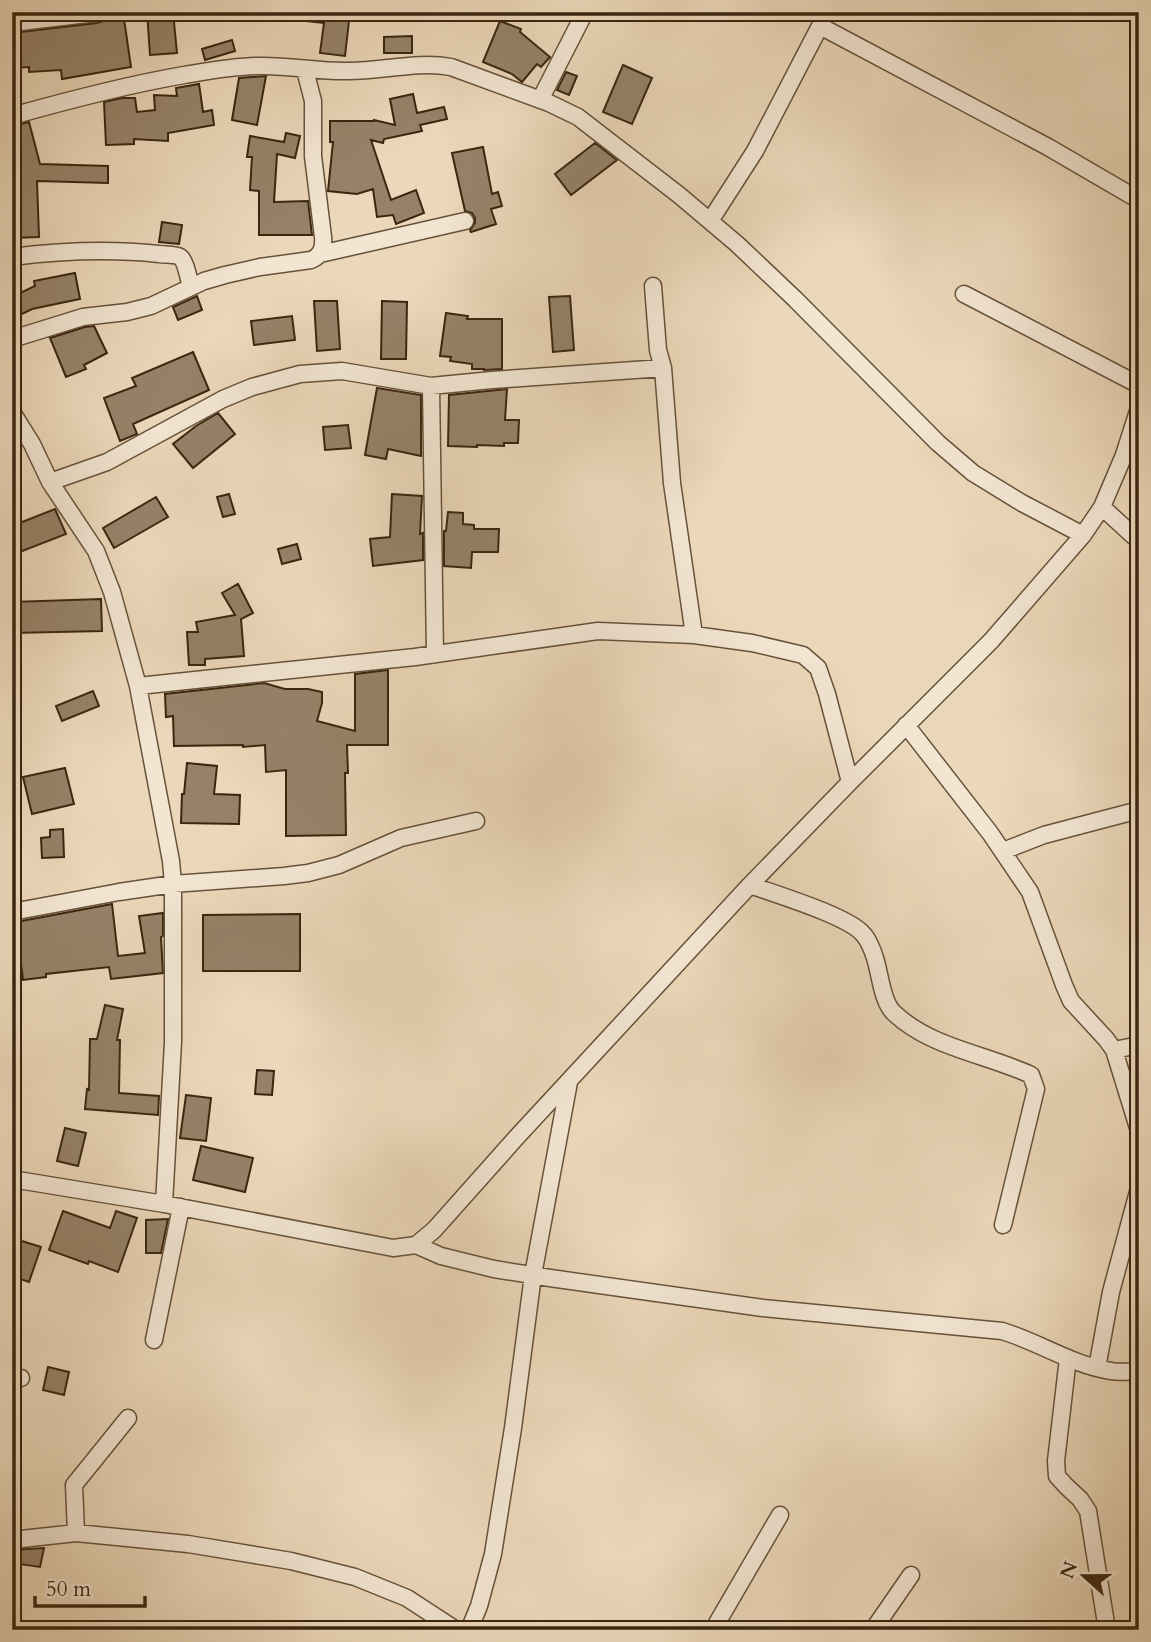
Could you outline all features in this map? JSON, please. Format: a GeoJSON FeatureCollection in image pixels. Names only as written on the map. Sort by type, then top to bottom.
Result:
{"type":"FeatureCollection","features":[{"type":"Feature","properties":{"kind":"street"},"geometry":{"type":"LineString","coordinates":[[540,100],[585,12]]}},
{"type":"Feature","properties":{"kind":"street"},"geometry":{"type":"LineString","coordinates":[[1131,12],[1139,16]]}},
{"type":"Feature","properties":{"kind":"street"},"geometry":{"type":"LineString","coordinates":[[12,23],[96,13]]}},
{"type":"Feature","properties":{"kind":"street"},"geometry":{"type":"LineString","coordinates":[[710,221],[755,151],[823,19],[1139,200]]}},
{"type":"Feature","properties":{"kind":"street"},"geometry":{"type":"LineString","coordinates":[[12,116],[108,90],[215,70],[259,66],[335,72],[440,65],[540,100],[578,117],[737,244],[796,299],[939,443],[973,473],[1083,535]]}},
{"type":"Feature","properties":{"kind":"street"},"geometry":{"type":"LineString","coordinates":[[12,339],[83,317],[151,306],[205,281],[260,267],[317,258],[323,246],[323,237],[313,156],[313,101],[305,70]]}},
{"type":"Feature","properties":{"kind":"street"},"geometry":{"type":"LineString","coordinates":[[320,254],[465,221]]}},
{"type":"Feature","properties":{"kind":"street"},"geometry":{"type":"LineString","coordinates":[[12,257],[41,253],[102,252],[177,256],[183,261],[191,287]]}},
{"type":"Feature","properties":{"kind":"street"},"geometry":{"type":"LineString","coordinates":[[653,286],[658,350],[663,368],[671,483],[694,635]]}},
{"type":"Feature","properties":{"kind":"street"},"geometry":{"type":"LineString","coordinates":[[964,295],[1139,385]]}},
{"type":"Feature","properties":{"kind":"street"},"geometry":{"type":"LineString","coordinates":[[50,482],[107,462],[223,399],[252,387],[300,374],[342,370],[431,386],[663,368]]}},
{"type":"Feature","properties":{"kind":"street"},"geometry":{"type":"LineString","coordinates":[[431,386],[435,654]]}},
{"type":"Feature","properties":{"kind":"street"},"geometry":{"type":"LineString","coordinates":[[416,1245],[434,1230],[750,885],[991,642],[1083,535],[1102,508],[1124,455],[1139,408]]}},
{"type":"Feature","properties":{"kind":"street"},"geometry":{"type":"LineString","coordinates":[[12,412],[32,444],[50,482],[89,539],[102,564],[138,686],[173,884],[173,1042],[164,1204]]}},
{"type":"Feature","properties":{"kind":"street"},"geometry":{"type":"LineString","coordinates":[[1102,508],[1139,541]]}},
{"type":"Feature","properties":{"kind":"street"},"geometry":{"type":"LineString","coordinates":[[138,686],[435,654],[598,631],[694,635],[803,654],[818,668],[850,782]]}},
{"type":"Feature","properties":{"kind":"street"},"geometry":{"type":"LineString","coordinates":[[906,725],[1003,851],[1030,892],[1071,1001],[1114,1050],[1139,1131]]}},
{"type":"Feature","properties":{"kind":"street"},"geometry":{"type":"LineString","coordinates":[[1003,851],[1044,835],[1139,810]]}},
{"type":"Feature","properties":{"kind":"street"},"geometry":{"type":"LineString","coordinates":[[12,912],[173,884],[308,873],[339,865],[401,838],[476,821]]}},
{"type":"Feature","properties":{"kind":"street"},"geometry":{"type":"LineString","coordinates":[[750,885],[847,921],[863,934],[875,956],[891,1011],[915,1029],[969,1053],[1031,1075],[1036,1089],[1003,1225]]}},
{"type":"Feature","properties":{"kind":"street"},"geometry":{"type":"LineString","coordinates":[[1114,1050],[1139,1045]]}},
{"type":"Feature","properties":{"kind":"street"},"geometry":{"type":"LineString","coordinates":[[469,1630],[479,1606],[493,1555],[533,1275],[569,1081]]}},
{"type":"Feature","properties":{"kind":"street"},"geometry":{"type":"LineString","coordinates":[[12,1179],[181,1207],[393,1248],[416,1245],[441,1256],[533,1275],[763,1308],[1002,1331],[1097,1368],[1114,1372],[1139,1371]]}},
{"type":"Feature","properties":{"kind":"street"},"geometry":{"type":"LineString","coordinates":[[1097,1368],[1111,1292],[1139,1188]]}},
{"type":"Feature","properties":{"kind":"street"},"geometry":{"type":"LineString","coordinates":[[154,1340],[181,1207]]}},
{"type":"Feature","properties":{"kind":"street"},"geometry":{"type":"LineString","coordinates":[[1068,1358],[1056,1461],[1058,1476],[1088,1511],[1107,1630]]}},
{"type":"Feature","properties":{"kind":"street"},"geometry":{"type":"LineString","coordinates":[[76,1533],[74,1485],[128,1418]]}},
{"type":"Feature","properties":{"kind":"street"},"geometry":{"type":"LineString","coordinates":[[713,1630],[780,1515]]}},
{"type":"Feature","properties":{"kind":"street"},"geometry":{"type":"LineString","coordinates":[[12,1540],[76,1533],[188,1544],[291,1561],[355,1577],[407,1598],[456,1630]]}},
{"type":"Feature","properties":{"kind":"street"},"geometry":{"type":"LineString","coordinates":[[873,1630],[911,1575]]}},
{"type":"Feature","properties":{"kind":"building"},"geometry":{"type":"Polygon","coordinates":[[[106,12],[123,12],[131,67],[62,79],[61,70],[29,72],[29,67],[12,68],[12,33],[97,23],[103,21],[106,12]]]}},
{"type":"Feature","properties":{"kind":"building"},"geometry":{"type":"Polygon","coordinates":[[[147,12],[173,12],[177,53],[150,55],[147,12]]]}},
{"type":"Feature","properties":{"kind":"building"},"geometry":{"type":"Polygon","coordinates":[[[298,12],[350,12],[345,56],[320,53],[324,23],[298,20],[298,12]]]}},
{"type":"Feature","properties":{"kind":"building"},"geometry":{"type":"Polygon","coordinates":[[[500,21],[521,29],[520,32],[550,57],[541,67],[537,64],[522,82],[512,74],[483,62],[500,21]]]}},
{"type":"Feature","properties":{"kind":"building"},"geometry":{"type":"Polygon","coordinates":[[[412,36],[412,53],[384,53],[384,37],[412,36]]]}},
{"type":"Feature","properties":{"kind":"building"},"geometry":{"type":"Polygon","coordinates":[[[232,40],[235,51],[205,60],[202,49],[232,40]]]}},
{"type":"Feature","properties":{"kind":"building"},"geometry":{"type":"Polygon","coordinates":[[[623,65],[652,78],[632,124],[603,112],[623,65]]]}},
{"type":"Feature","properties":{"kind":"building"},"geometry":{"type":"Polygon","coordinates":[[[566,72],[577,76],[569,95],[557,90],[566,72]]]}},
{"type":"Feature","properties":{"kind":"building"},"geometry":{"type":"Polygon","coordinates":[[[266,76],[257,125],[232,120],[239,78],[266,76]]]}},
{"type":"Feature","properties":{"kind":"building"},"geometry":{"type":"Polygon","coordinates":[[[199,84],[203,112],[212,110],[214,125],[168,133],[168,141],[134,139],[134,144],[106,145],[104,102],[135,98],[137,112],[155,110],[154,95],[177,96],[176,88],[199,84]]]}},
{"type":"Feature","properties":{"kind":"building"},"geometry":{"type":"Polygon","coordinates":[[[413,94],[417,113],[444,107],[447,119],[420,125],[422,131],[384,139],[383,143],[371,140],[391,200],[416,190],[424,213],[396,224],[393,215],[377,217],[373,189],[357,194],[328,191],[333,142],[330,142],[330,121],[374,120],[395,125],[390,99],[413,94]]]}},
{"type":"Feature","properties":{"kind":"building"},"geometry":{"type":"Polygon","coordinates":[[[29,122],[40,164],[108,166],[108,183],[37,181],[39,237],[12,238],[12,126],[29,122]]]}},
{"type":"Feature","properties":{"kind":"building"},"geometry":{"type":"Polygon","coordinates":[[[286,133],[300,136],[295,158],[277,154],[274,202],[308,201],[312,235],[259,235],[259,191],[250,190],[252,157],[247,157],[250,136],[284,142],[286,133]]]}},
{"type":"Feature","properties":{"kind":"building"},"geometry":{"type":"Polygon","coordinates":[[[595,143],[617,160],[571,195],[555,174],[595,143]]]}},
{"type":"Feature","properties":{"kind":"building"},"geometry":{"type":"Polygon","coordinates":[[[483,147],[492,194],[498,192],[502,206],[491,209],[496,224],[471,232],[475,218],[472,213],[465,211],[452,153],[483,147]]]}},
{"type":"Feature","properties":{"kind":"building"},"geometry":{"type":"Polygon","coordinates":[[[162,222],[182,225],[179,244],[159,242],[162,222]]]}},
{"type":"Feature","properties":{"kind":"building"},"geometry":{"type":"Polygon","coordinates":[[[75,273],[80,299],[32,309],[12,319],[12,297],[35,286],[34,281],[75,273]]]}},
{"type":"Feature","properties":{"kind":"building"},"geometry":{"type":"Polygon","coordinates":[[[197,296],[202,310],[178,320],[173,307],[197,296]]]}},
{"type":"Feature","properties":{"kind":"building"},"geometry":{"type":"Polygon","coordinates":[[[570,296],[574,350],[553,352],[549,297],[570,296]]]}},
{"type":"Feature","properties":{"kind":"building"},"geometry":{"type":"Polygon","coordinates":[[[314,301],[337,301],[340,349],[317,351],[314,301]]]}},
{"type":"Feature","properties":{"kind":"building"},"geometry":{"type":"Polygon","coordinates":[[[382,301],[407,302],[406,359],[381,359],[382,301]]]}},
{"type":"Feature","properties":{"kind":"building"},"geometry":{"type":"Polygon","coordinates":[[[446,313],[468,316],[467,319],[502,319],[502,369],[472,369],[472,364],[450,361],[451,357],[440,356],[446,313]]]}},
{"type":"Feature","properties":{"kind":"building"},"geometry":{"type":"Polygon","coordinates":[[[292,316],[295,340],[254,345],[251,321],[292,316]]]}},
{"type":"Feature","properties":{"kind":"building"},"geometry":{"type":"Polygon","coordinates":[[[94,326],[107,353],[84,365],[86,369],[66,377],[50,338],[94,326]]]}},
{"type":"Feature","properties":{"kind":"building"},"geometry":{"type":"Polygon","coordinates":[[[193,352],[209,390],[133,424],[137,434],[120,441],[104,398],[136,386],[132,378],[193,352]]]}},
{"type":"Feature","properties":{"kind":"building"},"geometry":{"type":"Polygon","coordinates":[[[377,388],[421,395],[421,456],[388,449],[386,459],[365,455],[377,388]]]}},
{"type":"Feature","properties":{"kind":"building"},"geometry":{"type":"Polygon","coordinates":[[[507,389],[505,420],[519,420],[518,443],[504,443],[504,446],[448,446],[449,395],[507,389]]]}},
{"type":"Feature","properties":{"kind":"building"},"geometry":{"type":"Polygon","coordinates":[[[218,413],[235,434],[193,468],[173,444],[218,413]]]}},
{"type":"Feature","properties":{"kind":"building"},"geometry":{"type":"Polygon","coordinates":[[[348,425],[351,448],[325,450],[323,427],[348,425]]]}},
{"type":"Feature","properties":{"kind":"building"},"geometry":{"type":"Polygon","coordinates":[[[229,494],[235,514],[223,517],[217,497],[229,494]]]}},
{"type":"Feature","properties":{"kind":"building"},"geometry":{"type":"Polygon","coordinates":[[[392,494],[422,496],[420,534],[423,533],[423,560],[373,566],[370,539],[390,537],[392,494]]]}},
{"type":"Feature","properties":{"kind":"building"},"geometry":{"type":"Polygon","coordinates":[[[156,497],[168,517],[114,548],[103,528],[156,497]]]}},
{"type":"Feature","properties":{"kind":"building"},"geometry":{"type":"Polygon","coordinates":[[[55,509],[66,534],[12,555],[12,526],[55,509]]]}},
{"type":"Feature","properties":{"kind":"building"},"geometry":{"type":"Polygon","coordinates":[[[448,512],[463,513],[463,524],[474,525],[474,529],[499,529],[498,552],[472,552],[471,568],[444,566],[444,531],[448,512]]]}},
{"type":"Feature","properties":{"kind":"building"},"geometry":{"type":"Polygon","coordinates":[[[297,544],[301,559],[282,564],[278,549],[297,544]]]}},
{"type":"Feature","properties":{"kind":"building"},"geometry":{"type":"Polygon","coordinates":[[[238,584],[253,613],[241,619],[244,656],[205,659],[205,665],[189,665],[187,632],[198,632],[196,622],[235,615],[222,593],[238,584]]]}},
{"type":"Feature","properties":{"kind":"building"},"geometry":{"type":"Polygon","coordinates":[[[101,599],[102,631],[12,633],[12,602],[101,599]]]}},
{"type":"Feature","properties":{"kind":"building"},"geometry":{"type":"Polygon","coordinates":[[[388,670],[388,745],[347,745],[346,835],[286,836],[286,770],[266,772],[265,745],[174,746],[173,716],[166,717],[165,694],[264,683],[285,689],[308,689],[322,692],[317,721],[355,731],[355,674],[388,670]]]}},
{"type":"Feature","properties":{"kind":"building"},"geometry":{"type":"Polygon","coordinates":[[[93,691],[99,706],[62,721],[56,706],[93,691]]]}},
{"type":"Feature","properties":{"kind":"building"},"geometry":{"type":"Polygon","coordinates":[[[187,763],[217,766],[214,794],[240,795],[239,824],[181,823],[187,763]]]}},
{"type":"Feature","properties":{"kind":"building"},"geometry":{"type":"Polygon","coordinates":[[[65,768],[74,804],[32,814],[23,777],[65,768]]]}},
{"type":"Feature","properties":{"kind":"building"},"geometry":{"type":"Polygon","coordinates":[[[63,829],[64,857],[42,858],[41,838],[50,837],[50,830],[63,829]]]}},
{"type":"Feature","properties":{"kind":"building"},"geometry":{"type":"Polygon","coordinates":[[[112,904],[118,956],[145,953],[139,916],[163,913],[163,973],[111,979],[109,967],[46,974],[46,977],[23,980],[16,922],[112,904]]]}},
{"type":"Feature","properties":{"kind":"building"},"geometry":{"type":"Polygon","coordinates":[[[300,914],[300,971],[203,971],[203,915],[300,914]]]}},
{"type":"Feature","properties":{"kind":"building"},"geometry":{"type":"Polygon","coordinates":[[[105,1005],[123,1009],[117,1040],[120,1040],[119,1093],[159,1096],[158,1115],[85,1109],[87,1089],[89,1090],[90,1039],[97,1039],[105,1005]]]}},
{"type":"Feature","properties":{"kind":"building"},"geometry":{"type":"Polygon","coordinates":[[[257,1070],[274,1071],[272,1095],[255,1094],[257,1070]]]}},
{"type":"Feature","properties":{"kind":"building"},"geometry":{"type":"Polygon","coordinates":[[[186,1095],[211,1098],[206,1141],[180,1138],[186,1095]]]}},
{"type":"Feature","properties":{"kind":"building"},"geometry":{"type":"Polygon","coordinates":[[[65,1128],[86,1133],[78,1166],[57,1161],[65,1128]]]}},
{"type":"Feature","properties":{"kind":"building"},"geometry":{"type":"Polygon","coordinates":[[[201,1146],[253,1158],[245,1192],[193,1180],[201,1146]]]}},
{"type":"Feature","properties":{"kind":"building"},"geometry":{"type":"Polygon","coordinates":[[[63,1211],[110,1228],[116,1211],[137,1218],[118,1272],[49,1250],[63,1211]]]}},
{"type":"Feature","properties":{"kind":"building"},"geometry":{"type":"Polygon","coordinates":[[[168,1219],[161,1253],[146,1253],[146,1220],[168,1219]]]}},
{"type":"Feature","properties":{"kind":"building"},"geometry":{"type":"Polygon","coordinates":[[[12,1238],[41,1247],[29,1282],[12,1276],[12,1238]]]}},
{"type":"Feature","properties":{"kind":"building"},"geometry":{"type":"Polygon","coordinates":[[[48,1367],[69,1372],[64,1395],[43,1390],[48,1367]]]}},
{"type":"Feature","properties":{"kind":"building"},"geometry":{"type":"Polygon","coordinates":[[[44,1548],[40,1567],[12,1563],[12,1550],[44,1548]]]}}]}
